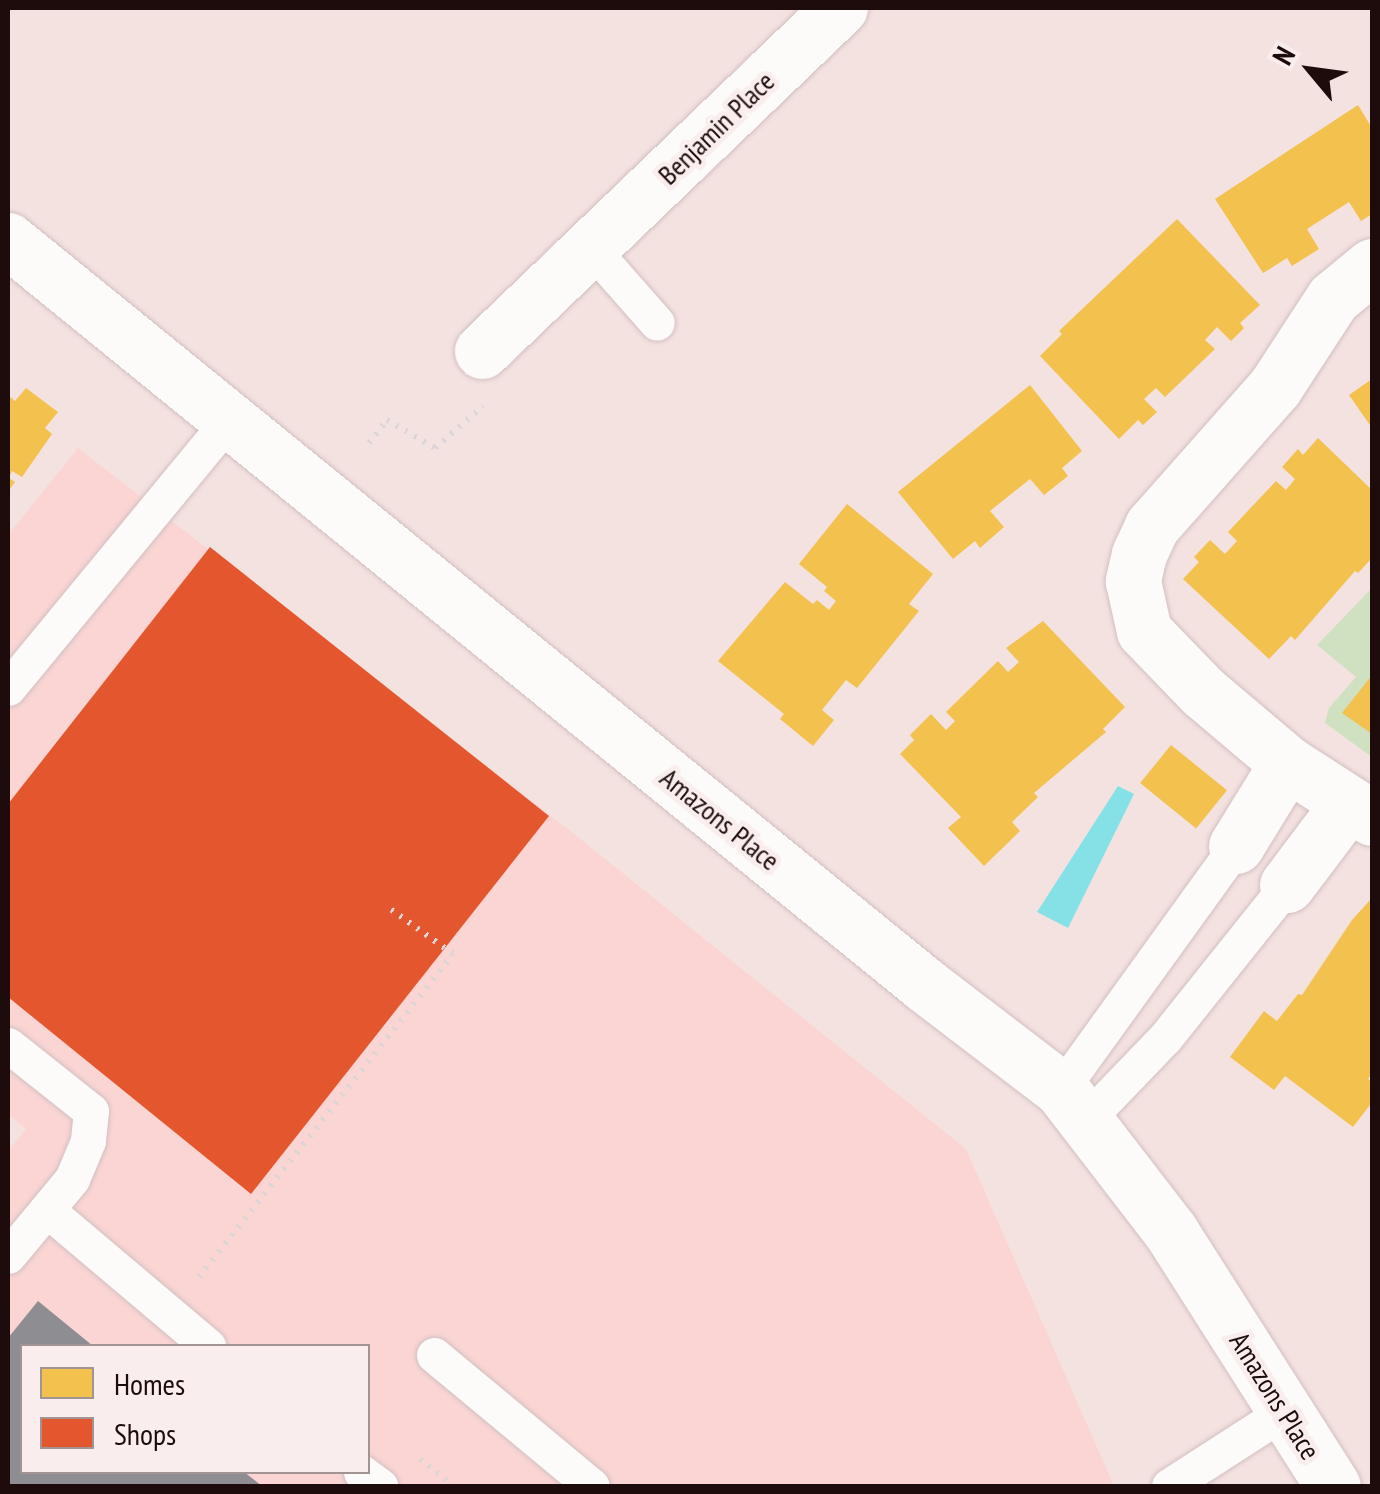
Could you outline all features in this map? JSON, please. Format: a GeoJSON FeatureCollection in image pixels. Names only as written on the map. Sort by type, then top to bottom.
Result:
{"type":"FeatureCollection","features":[{"type":"Feature","properties":{"kind":"street","name":"Benjamin Place"},"geometry":{"type":"LineString","coordinates":[[488,372],[592,249],[840,8]]}},
{"type":"Feature","properties":{"kind":"street","name":"Amazons Place"},"geometry":{"type":"LineString","coordinates":[[8,240],[1073,1105],[1172,1232],[1332,1486]]}},
{"type":"Feature","properties":{"kind":"street"},"geometry":{"type":"LineString","coordinates":[[1272,903],[1360,811],[1287,763],[1204,692],[1144,631],[1134,582],[1139,554],[1152,526],[1274,387],[1333,298],[1372,266]]}},
{"type":"Feature","properties":{"kind":"street"},"geometry":{"type":"LineString","coordinates":[[1223,864],[1287,763]]}},
{"type":"Feature","properties":{"kind":"lane"},"geometry":{"type":"LineString","coordinates":[[592,249],[657,323]]}},
{"type":"Feature","properties":{"kind":"lane"},"geometry":{"type":"LineString","coordinates":[[8,688],[229,420]]}},
{"type":"Feature","properties":{"kind":"lane"},"geometry":{"type":"LineString","coordinates":[[1073,1105],[1223,864]]}},
{"type":"Feature","properties":{"kind":"lane"},"geometry":{"type":"LineString","coordinates":[[1223,864],[1224,884],[1245,900],[1272,903]]}},
{"type":"Feature","properties":{"kind":"lane"},"geometry":{"type":"LineString","coordinates":[[1073,1105],[1166,1038],[1272,903]]}},
{"type":"Feature","properties":{"kind":"lane"},"geometry":{"type":"LineString","coordinates":[[8,1045],[91,1112],[88,1141],[72,1179],[8,1256]]}},
{"type":"Feature","properties":{"kind":"lane"},"geometry":{"type":"LineString","coordinates":[[47,1210],[206,1344]]}},
{"type":"Feature","properties":{"kind":"lane"},"geometry":{"type":"LineString","coordinates":[[434,1355],[592,1486]]}},
{"type":"Feature","properties":{"kind":"lane"},"geometry":{"type":"LineString","coordinates":[[1169,1486],[1284,1412]]}},
{"type":"Feature","properties":{"kind":"path"},"geometry":{"type":"LineString","coordinates":[[370,443],[388,420],[435,448],[488,372]]}},
{"type":"Feature","properties":{"kind":"path"},"geometry":{"type":"LineString","coordinates":[[197,1280],[452,954],[389,908]]}},
{"type":"Feature","properties":{"kind":"path"},"geometry":{"type":"LineString","coordinates":[[416,1456],[454,1486]]}},
{"type":"Feature","properties":{"kind":"shaded area"},"geometry":{"type":"Polygon","coordinates":[[[78,448],[574,834],[966,1149],[1114,1486],[8,1486],[8,1151],[26,1129],[8,1114],[8,535],[78,448]]]}},
{"type":"Feature","properties":{"kind":"green space"},"geometry":{"type":"Polygon","coordinates":[[[1372,588],[1372,757],[1325,723],[1329,708],[1356,677],[1317,645],[1372,588]]]}},
{"type":"Feature","properties":{"kind":"water"},"geometry":{"type":"Polygon","coordinates":[[[1118,786],[1134,794],[1068,928],[1037,912],[1118,786]]]}},
{"type":"Feature","properties":{"kind":"building: Homes"},"geometry":{"type":"Polygon","coordinates":[[[1358,105],[1372,128],[1372,214],[1361,221],[1349,202],[1307,229],[1319,249],[1292,266],[1287,258],[1263,273],[1215,199],[1358,105]]]}},
{"type":"Feature","properties":{"kind":"building: Homes"},"geometry":{"type":"Polygon","coordinates":[[[1177,219],[1260,305],[1240,323],[1244,328],[1231,341],[1217,327],[1205,340],[1215,349],[1165,397],[1156,388],[1144,399],[1157,412],[1143,425],[1138,420],[1119,439],[1040,356],[1062,334],[1059,331],[1177,219]]]}},
{"type":"Feature","properties":{"kind":"building: Homes"},"geometry":{"type":"Polygon","coordinates":[[[1372,379],[1372,428],[1349,395],[1372,379]]]}},
{"type":"Feature","properties":{"kind":"building: Homes"},"geometry":{"type":"Polygon","coordinates":[[[1030,385],[1082,451],[1062,468],[1068,476],[1044,495],[1030,479],[990,511],[1004,527],[980,548],[975,541],[953,559],[898,492],[1030,385]]]}},
{"type":"Feature","properties":{"kind":"building: Homes"},"geometry":{"type":"Polygon","coordinates":[[[26,388],[58,412],[45,428],[52,434],[22,477],[12,471],[9,478],[15,482],[8,491],[8,395],[15,401],[26,388]]]}},
{"type":"Feature","properties":{"kind":"building: Homes"},"geometry":{"type":"Polygon","coordinates":[[[1318,438],[1372,490],[1372,558],[1358,573],[1355,571],[1295,640],[1291,636],[1269,659],[1183,579],[1199,562],[1194,557],[1210,540],[1225,554],[1237,541],[1228,532],[1276,481],[1286,490],[1295,479],[1282,467],[1298,449],[1303,455],[1318,438]]]}},
{"type":"Feature","properties":{"kind":"building: Homes"},"geometry":{"type":"Polygon","coordinates":[[[847,504],[933,574],[909,604],[919,611],[857,688],[846,680],[822,710],[834,720],[813,746],[780,719],[784,714],[718,661],[785,582],[813,604],[817,600],[829,610],[836,601],[824,591],[827,587],[799,564],[847,504]]]}},
{"type":"Feature","properties":{"kind":"building: Homes"},"geometry":{"type":"Polygon","coordinates":[[[1043,621],[1125,707],[1103,729],[1106,732],[1034,793],[1038,797],[1012,822],[1020,831],[984,866],[948,828],[961,817],[900,754],[914,740],[910,735],[931,714],[946,730],[955,721],[946,712],[998,661],[1008,672],[1019,662],[1006,648],[1043,621]]]}},
{"type":"Feature","properties":{"kind":"building: Homes"},"geometry":{"type":"Polygon","coordinates":[[[1372,675],[1372,734],[1342,713],[1372,675]]]}},
{"type":"Feature","properties":{"kind":"building: Homes"},"geometry":{"type":"Polygon","coordinates":[[[1171,745],[1227,790],[1196,828],[1140,783],[1171,745]]]}},
{"type":"Feature","properties":{"kind":"building: Homes"},"geometry":{"type":"Polygon","coordinates":[[[1372,898],[1372,1073],[1368,1079],[1372,1082],[1372,1108],[1370,1105],[1353,1127],[1285,1076],[1274,1090],[1230,1057],[1264,1011],[1277,1021],[1298,994],[1302,995],[1352,920],[1372,898]]]}},
{"type":"Feature","properties":{"kind":"building: Shops"},"geometry":{"type":"Polygon","coordinates":[[[210,547],[549,816],[251,1194],[8,997],[8,804],[210,547]]]}},
{"type":"Feature","properties":{"kind":"building: Industry"},"geometry":{"type":"Polygon","coordinates":[[[38,1301],[91,1344],[20,1344],[20,1474],[247,1474],[262,1486],[8,1486],[8,1338],[38,1301]]]}}]}
